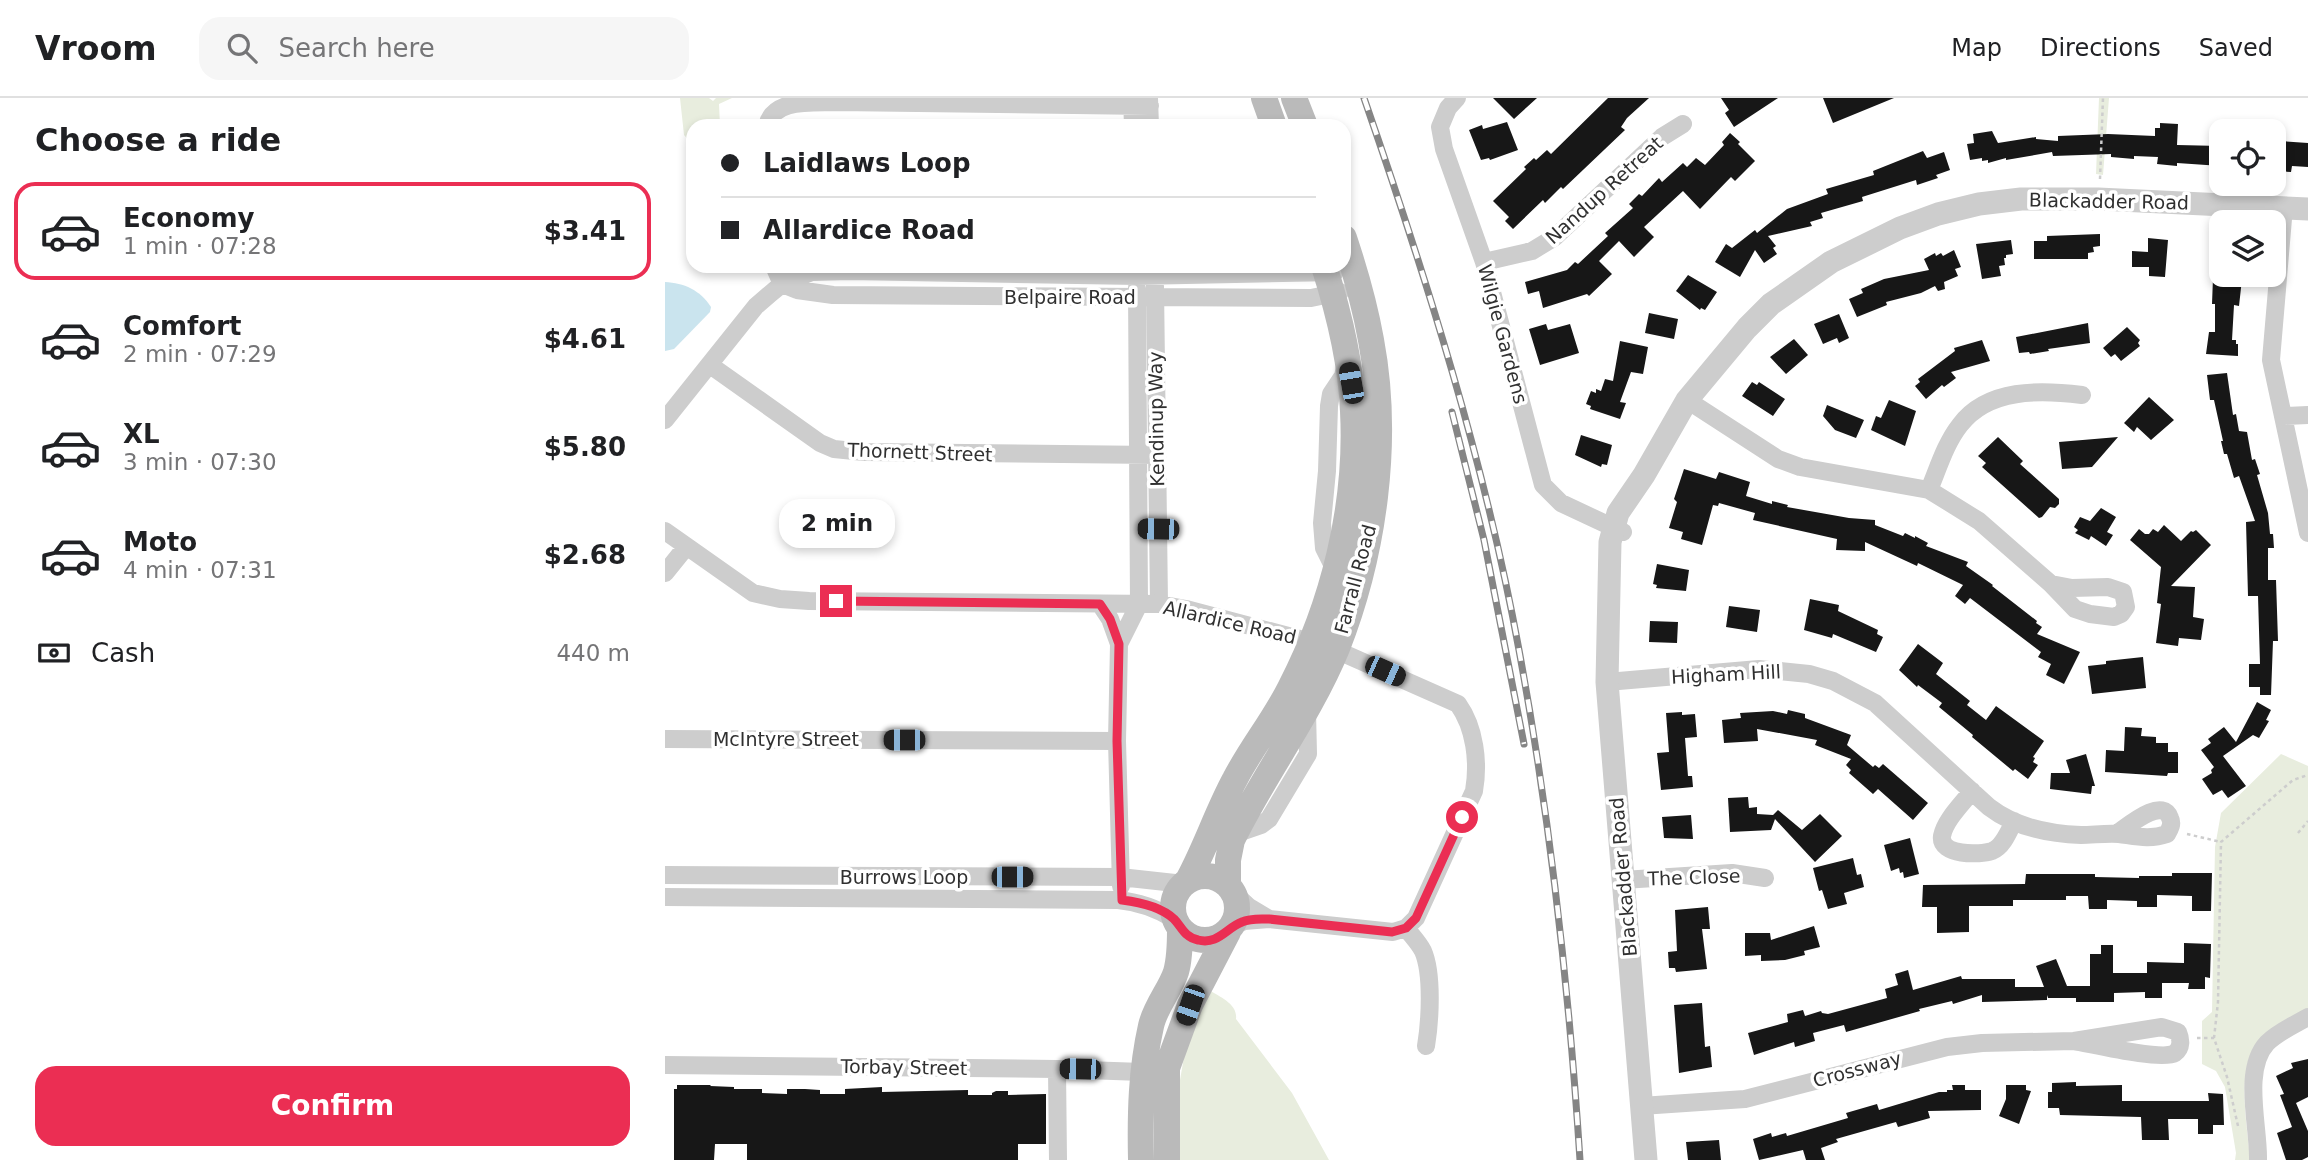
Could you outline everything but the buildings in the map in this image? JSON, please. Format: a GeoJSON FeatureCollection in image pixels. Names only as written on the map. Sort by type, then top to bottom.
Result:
{"type":"FeatureCollection","features":[{"type":"Feature","properties":{"kind":"main road"},"geometry":{"type":"LineString","coordinates":[[1294,98],[1302,119]]}},
{"type":"Feature","properties":{"kind":"main road","name":"Farrall Road"},"geometry":{"type":"LineString","coordinates":[[1186,882],[1235,778],[1289,690],[1324,646],[1366,554],[1377,478],[1376,389],[1372,342],[1351,261]]}},
{"type":"Feature","properties":{"kind":"main road","name":"Farrall Road"},"geometry":{"type":"LineString","coordinates":[[1231,889],[1228,860],[1235,834],[1307,708],[1324,646],[1335,570],[1342,542],[1351,473],[1353,414],[1347,358],[1328,278]]}},
{"type":"Feature","properties":{"kind":"main road"},"geometry":{"type":"LineString","coordinates":[[1140,1160],[1142,1072],[1151,1023],[1176,972],[1177,924],[1172,908],[1174,897],[1186,882],[1199,876],[1210,876],[1231,889],[1238,914],[1190,1005],[1167,1068],[1167,1160]]}},
{"type":"Feature","properties":{"kind":"main road"},"geometry":{"type":"LineString","coordinates":[[1177,924],[1188,936],[1198,940],[1209,941],[1230,930]]}},
{"type":"Feature","properties":{"kind":"street"},"geometry":{"type":"LineString","coordinates":[[769,119],[770,113],[787,104],[837,100],[1141,102]]}},
{"type":"Feature","properties":{"kind":"street","name":"Wilgie Gardens"},"geometry":{"type":"LineString","coordinates":[[1446,101],[1440,127],[1444,149],[1484,262],[1543,485],[1561,503],[1619,530]]}},
{"type":"Feature","properties":{"kind":"street"},"geometry":{"type":"LineString","coordinates":[[1135,119],[1141,102]]}},
{"type":"Feature","properties":{"kind":"street"},"geometry":{"type":"LineString","coordinates":[[1141,102],[1147,119]]}},
{"type":"Feature","properties":{"kind":"street","name":"Nandup Retreat"},"geometry":{"type":"LineString","coordinates":[[1484,262],[1532,251],[1555,237],[1662,137],[1683,124]]}},
{"type":"Feature","properties":{"kind":"street","name":"Blackadder Road"},"geometry":{"type":"LineString","coordinates":[[1646,1160],[1607,682],[1607,641],[1611,594],[1618,580],[1619,530],[1641,494],[1644,475],[1687,400],[1747,328],[1771,304],[1831,262],[1900,228],[1938,214],[1979,204],[2064,198],[2308,209]]}},
{"type":"Feature","properties":{"kind":"street"},"geometry":{"type":"LineString","coordinates":[[2284,207],[2271,360],[2308,533]]}},
{"type":"Feature","properties":{"kind":"street"},"geometry":{"type":"LineString","coordinates":[[777,273],[782,284]]}},
{"type":"Feature","properties":{"kind":"street","name":"Belpaire Road"},"geometry":{"type":"LineString","coordinates":[[667,414],[756,306],[782,284],[810,273]]}},
{"type":"Feature","properties":{"kind":"street","name":"Kendinup Way"},"geometry":{"type":"LineString","coordinates":[[1146,273],[1149,529],[1159,604]]}},
{"type":"Feature","properties":{"kind":"street","name":"Belpaire Road"},"geometry":{"type":"LineString","coordinates":[[1198,273],[1356,277]]}},
{"type":"Feature","properties":{"kind":"street","name":"Belpaire Road"},"geometry":{"type":"LineString","coordinates":[[782,284],[797,290],[833,295],[1311,298],[1328,278]]}},
{"type":"Feature","properties":{"kind":"street","name":"Thornett Street"},"geometry":{"type":"LineString","coordinates":[[710,365],[807,435],[834,449],[864,452],[1147,456]]}},
{"type":"Feature","properties":{"kind":"street"},"geometry":{"type":"LineString","coordinates":[[1929,490],[1948,443],[1960,424],[1975,409],[2017,394],[2057,392],[2082,395]]}},
{"type":"Feature","properties":{"kind":"street"},"geometry":{"type":"LineString","coordinates":[[1687,400],[1778,458],[1800,467],[1929,490],[1979,521],[2051,584]]}},
{"type":"Feature","properties":{"kind":"street"},"geometry":{"type":"LineString","coordinates":[[2284,416],[2308,415]]}},
{"type":"Feature","properties":{"kind":"street","name":"Kendinup Way"},"geometry":{"type":"LineString","coordinates":[[1139,604],[1149,529]]}},
{"type":"Feature","properties":{"kind":"street","name":"Allardice Road"},"geometry":{"type":"LineString","coordinates":[[665,531],[753,593],[780,599],[1159,604],[1324,646],[1458,704],[1467,716],[1472,731],[1476,776],[1474,791],[1416,918],[1406,928]]}},
{"type":"Feature","properties":{"kind":"street"},"geometry":{"type":"LineString","coordinates":[[665,573],[686,547]]}},
{"type":"Feature","properties":{"kind":"street"},"geometry":{"type":"LineString","coordinates":[[1100,604],[1110,619],[1119,644],[1117,741],[1122,900]]}},
{"type":"Feature","properties":{"kind":"street"},"geometry":{"type":"LineString","coordinates":[[1119,644],[1139,604]]}},
{"type":"Feature","properties":{"kind":"street","name":"Higham Hill"},"geometry":{"type":"LineString","coordinates":[[1607,682],[1759,669],[1809,674],[1833,681],[1875,703],[2000,815],[2053,832],[2081,835],[2116,834],[2144,838],[2159,837],[2170,830]]}},
{"type":"Feature","properties":{"kind":"street","name":"McIntyre Street"},"geometry":{"type":"LineString","coordinates":[[665,739],[1117,741]]}},
{"type":"Feature","properties":{"kind":"street"},"geometry":{"type":"LineString","coordinates":[[1972,791],[1949,822],[1941,838],[1943,845],[1950,850],[1972,853],[1992,851],[2000,846],[2014,821]]}},
{"type":"Feature","properties":{"kind":"street"},"geometry":{"type":"LineString","coordinates":[[2116,834],[2144,815],[2159,810],[2167,812],[2170,817],[2170,830]]}},
{"type":"Feature","properties":{"kind":"street","name":"The Close"},"geometry":{"type":"LineString","coordinates":[[1623,880],[1732,873],[1765,877]]}},
{"type":"Feature","properties":{"kind":"street","name":"Burrows Loop"},"geometry":{"type":"LineString","coordinates":[[665,875],[1120,877],[1186,882]]}},
{"type":"Feature","properties":{"kind":"street"},"geometry":{"type":"LineString","coordinates":[[773,875],[773,898]]}},
{"type":"Feature","properties":{"kind":"street"},"geometry":{"type":"LineString","coordinates":[[852,877],[854,899]]}},
{"type":"Feature","properties":{"kind":"street"},"geometry":{"type":"LineString","coordinates":[[932,877],[932,899]]}},
{"type":"Feature","properties":{"kind":"street"},"geometry":{"type":"LineString","coordinates":[[1012,877],[1013,899]]}},
{"type":"Feature","properties":{"kind":"street"},"geometry":{"type":"LineString","coordinates":[[1231,889],[1249,906],[1269,919]]}},
{"type":"Feature","properties":{"kind":"street","name":"Burrows Loop"},"geometry":{"type":"LineString","coordinates":[[665,897],[1122,900],[1157,909],[1177,924]]}},
{"type":"Feature","properties":{"kind":"street"},"geometry":{"type":"LineString","coordinates":[[1230,930],[1244,921],[1269,919],[1392,932],[1406,928],[1426,959],[1431,1017],[1426,1046]]}},
{"type":"Feature","properties":{"kind":"street"},"geometry":{"type":"LineString","coordinates":[[2258,1160],[2253,1093],[2256,1060],[2264,1046],[2273,1038],[2308,1017]]}},
{"type":"Feature","properties":{"kind":"street","name":"Crossway"},"geometry":{"type":"LineString","coordinates":[[1641,1106],[1745,1099],[1947,1047],[1982,1043],[2074,1041],[2162,1027],[2178,1032],[2181,1038],[2180,1047],[2175,1053],[2157,1056],[2074,1041]]}},
{"type":"Feature","properties":{"kind":"street","name":"Torbay Street"},"geometry":{"type":"LineString","coordinates":[[665,1065],[1142,1072]]}},
{"type":"Feature","properties":{"kind":"street"},"geometry":{"type":"LineString","coordinates":[[1057,1069],[1058,1160]]}},
{"type":"Feature","properties":{"kind":"path"},"geometry":{"type":"LineString","coordinates":[[2100,183],[2103,98]]}},
{"type":"Feature","properties":{"kind":"path"},"geometry":{"type":"LineString","coordinates":[[2239,1132],[2227,1077],[2214,1038],[2218,1002],[2221,842],[2293,780],[2308,775]]}},
{"type":"Feature","properties":{"kind":"path"},"geometry":{"type":"LineString","coordinates":[[2298,834],[2308,821]]}},
{"type":"Feature","properties":{"kind":"path"},"geometry":{"type":"LineString","coordinates":[[2170,830],[2221,842]]}},
{"type":"Feature","properties":{"kind":"shaded area"},"geometry":{"type":"Polygon","coordinates":[[[680,98],[709,98],[713,101],[716,98],[732,98],[719,104],[720,119],[686,119],[686,137],[680,98]]]}},
{"type":"Feature","properties":{"kind":"shaded area"},"geometry":{"type":"Polygon","coordinates":[[[2099,98],[2109,98],[2103,175],[2096,174],[2099,98]]]}},
{"type":"Feature","properties":{"kind":"shaded area"},"geometry":{"type":"Polygon","coordinates":[[[2281,754],[2308,766],[2308,1008],[2269,1032],[2251,1053],[2245,1082],[2250,1160],[2235,1160],[2225,1087],[2216,1071],[2202,1064],[2202,1021],[2212,1012],[2215,847],[2221,813],[2281,754]]]}},
{"type":"Feature","properties":{"kind":"shaded area"},"geometry":{"type":"Polygon","coordinates":[[[1209,990],[1227,1001],[1234,1009],[1236,1019],[1292,1093],[1329,1160],[1178,1160],[1180,1080],[1184,1057],[1209,990]]]}},
{"type":"Feature","properties":{"kind":"water"},"geometry":{"type":"Polygon","coordinates":[[[665,282],[691,288],[711,307],[710,312],[674,349],[665,351],[665,282]]]}},
{"type":"Feature","properties":{"kind":"railway"},"geometry":{"type":"LineString","coordinates":[[1364,98],[1410,233],[1452,371],[1505,580],[1530,713],[1549,840],[1564,968],[1580,1160]]}},
{"type":"Feature","properties":{"kind":"railway"},"geometry":{"type":"LineString","coordinates":[[1452,412],[1484,540],[1524,744]]}},
{"type":"Feature","properties":{"kind":"route"},"geometry":{"type":"LineString","coordinates":[[836,601],[1100,604],[1110,619],[1119,644],[1117,741],[1122,900],[1157,909],[1174,919],[1188,936],[1198,940],[1219,938],[1231,928],[1252,919],[1392,932],[1406,928],[1416,918],[1462,817]]}}]}
